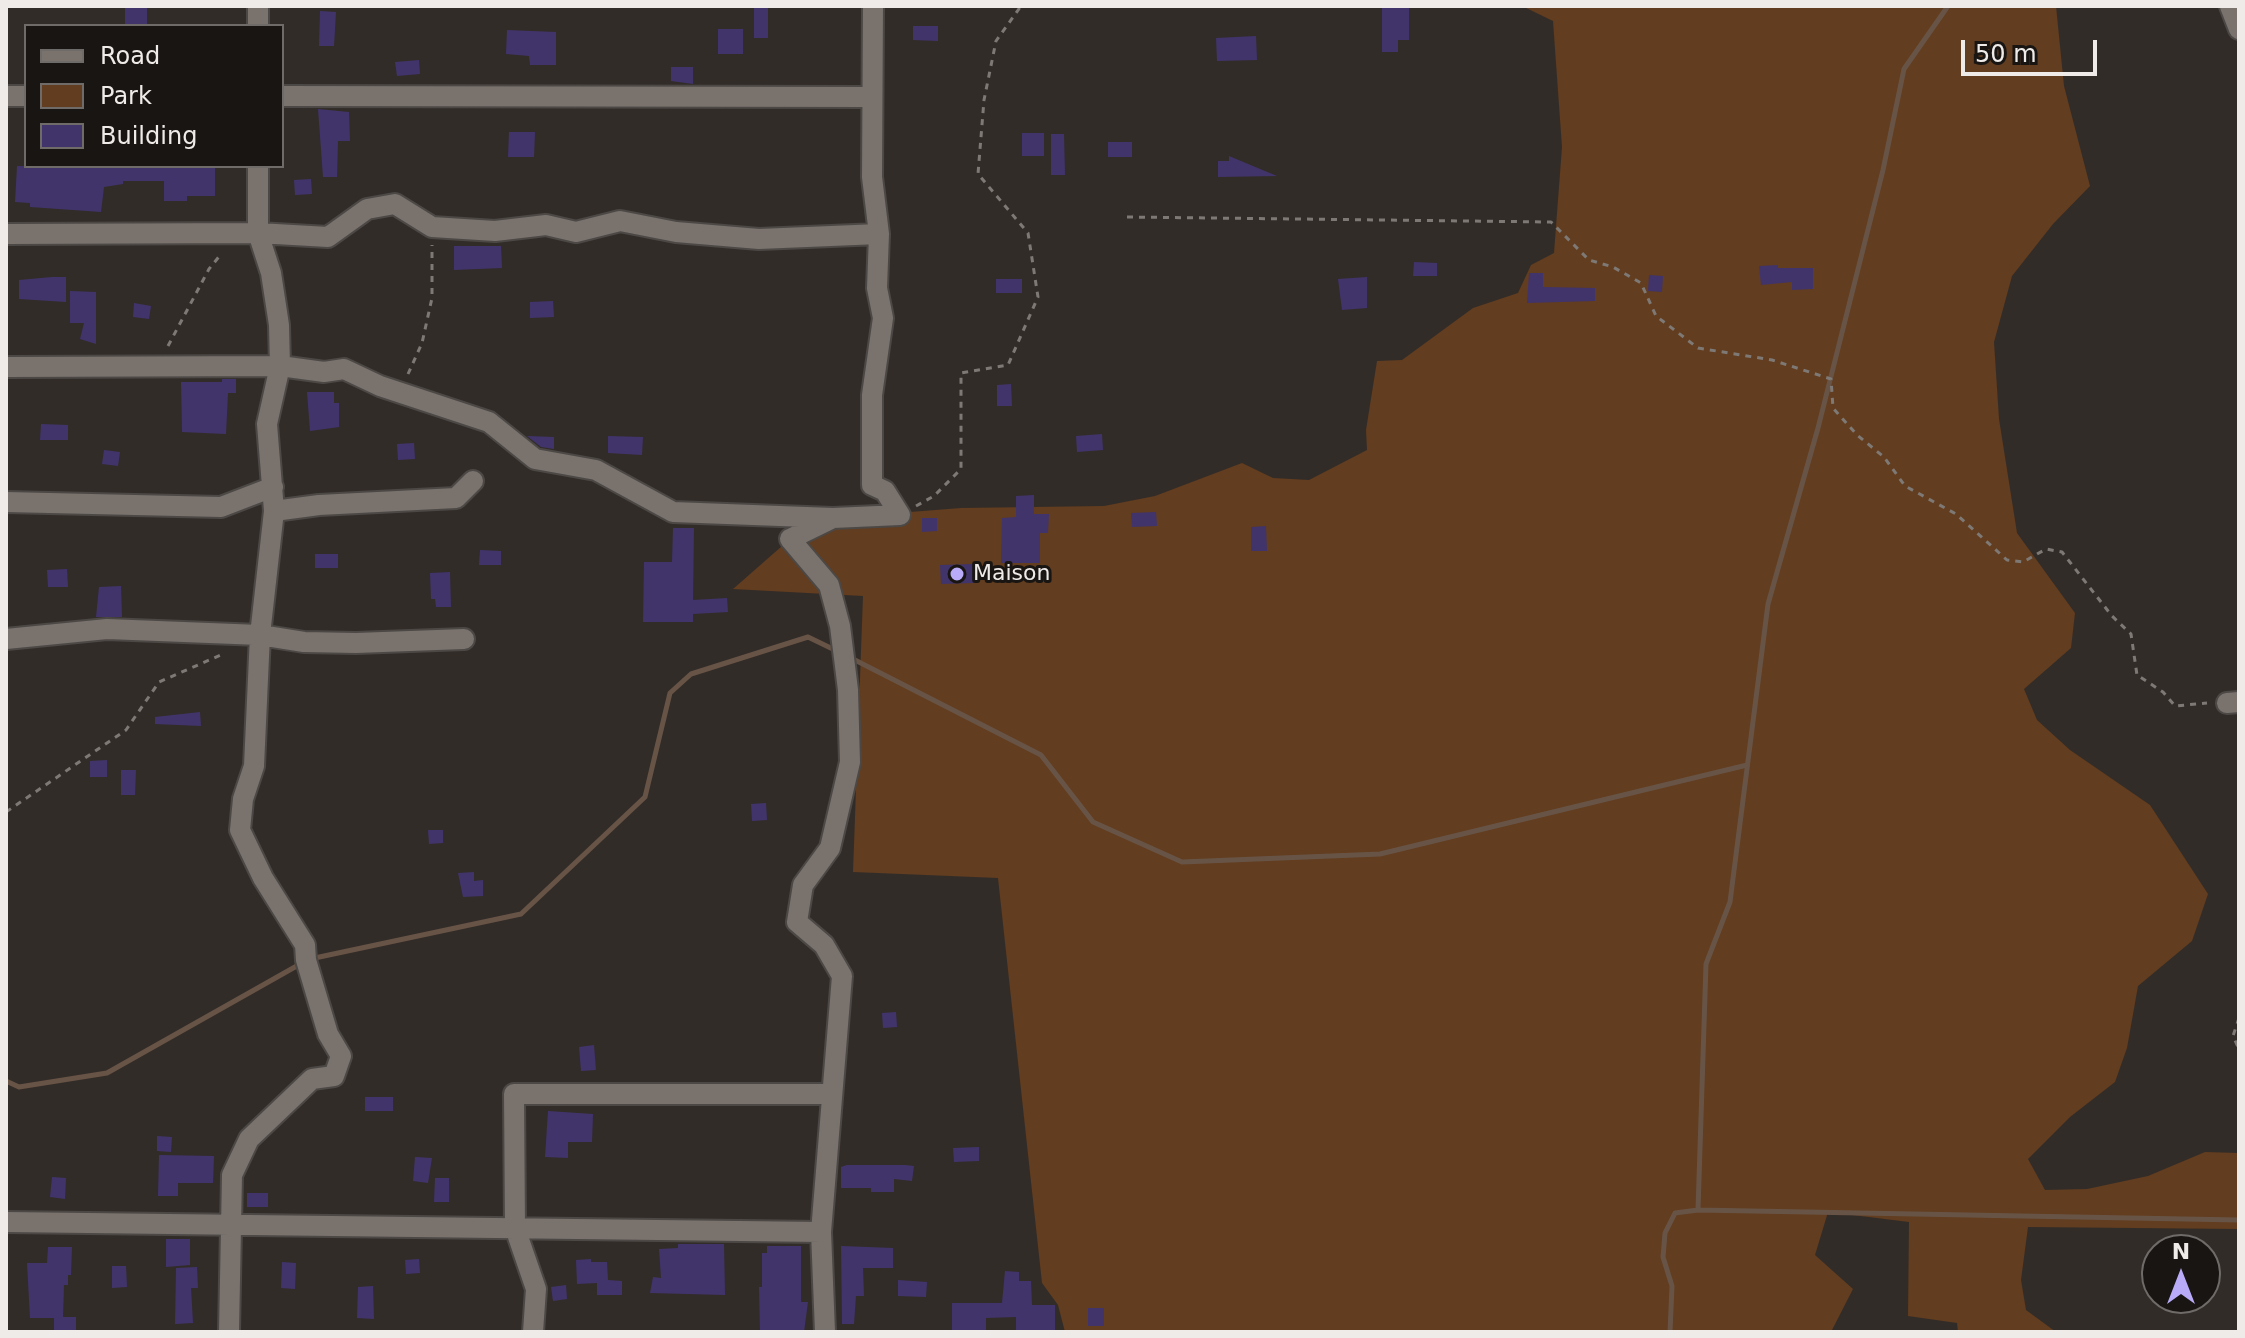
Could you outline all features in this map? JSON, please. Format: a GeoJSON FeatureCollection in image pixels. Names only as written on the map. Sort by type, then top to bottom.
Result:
{"type":"FeatureCollection","features":[{"type":"Feature","properties":{"kind":"street"},"geometry":{"type":"LineString","coordinates":[[6,367],[280,366],[324,372],[344,369],[489,422],[535,459],[596,470],[673,512],[833,518],[900,515],[885,491],[872,485],[872,395],[883,318],[877,288],[879,234],[872,177],[873,6]]}},
{"type":"Feature","properties":{"kind":"street"},"geometry":{"type":"LineString","coordinates":[[2230,6],[2239,29]]}},
{"type":"Feature","properties":{"kind":"street"},"geometry":{"type":"LineString","coordinates":[[284,96],[871,97]]}},
{"type":"Feature","properties":{"kind":"street"},"geometry":{"type":"LineString","coordinates":[[229,1332],[232,1175],[249,1139],[312,1079],[334,1076],[341,1056],[328,1034],[306,960],[305,945],[263,878],[240,830],[243,799],[254,766],[260,635],[274,511],[267,424],[280,366],[273,286],[258,233],[258,168]]}},
{"type":"Feature","properties":{"kind":"street"},"geometry":{"type":"LineString","coordinates":[[6,234],[227,236],[258,233],[328,237],[367,209],[395,204],[432,227],[495,231],[546,225],[576,232],[620,221],[676,232],[759,239],[879,234]]}},
{"type":"Feature","properties":{"kind":"street"},"geometry":{"type":"LineString","coordinates":[[274,511],[319,505],[456,498],[473,481]]}},
{"type":"Feature","properties":{"kind":"street"},"geometry":{"type":"LineString","coordinates":[[6,502],[221,507],[273,487]]}},
{"type":"Feature","properties":{"kind":"street"},"geometry":{"type":"LineString","coordinates":[[825,1332],[821,1232],[842,976],[824,945],[797,922],[803,885],[830,848],[850,762],[848,690],[840,626],[829,585],[790,539],[833,518]]}},
{"type":"Feature","properties":{"kind":"street"},"geometry":{"type":"LineString","coordinates":[[6,639],[107,629],[260,635],[343,643],[464,639]]}},
{"type":"Feature","properties":{"kind":"street"},"geometry":{"type":"LineString","coordinates":[[533,1332],[536,1289],[515,1228],[514,1094],[830,1094]]}},
{"type":"Feature","properties":{"kind":"street"},"geometry":{"type":"LineString","coordinates":[[6,1222],[821,1232]]}},
{"type":"Feature","properties":{"kind":"path"},"geometry":{"type":"LineString","coordinates":[[900,515],[934,496],[961,469],[961,373],[1008,365],[1038,297],[1028,233],[978,174],[984,100],[996,41],[1021,6]]}},
{"type":"Feature","properties":{"kind":"path"},"geometry":{"type":"LineString","coordinates":[[1127,217],[1551,222],[1589,260],[1613,267],[1641,283],[1656,316],[1698,348],[1772,360],[1831,379],[1833,408],[1857,435],[1884,457],[1905,486],[1956,514],[2007,560],[2023,562],[2046,549],[2062,552],[2112,616],[2131,634],[2137,675],[2146,684],[2163,692],[2175,706],[2233,702]]}},
{"type":"Feature","properties":{"kind":"path"},"geometry":{"type":"LineString","coordinates":[[400,392],[422,343],[432,298],[432,227]]}},
{"type":"Feature","properties":{"kind":"path"},"geometry":{"type":"LineString","coordinates":[[156,367],[209,269],[221,254],[227,236]]}},
{"type":"Feature","properties":{"kind":"path"},"geometry":{"type":"LineString","coordinates":[[6,812],[126,730],[159,682],[230,652]]}},
{"type":"Feature","properties":{"kind":"path"},"geometry":{"type":"LineString","coordinates":[[2239,1018],[2233,1036],[2239,1049]]}},
{"type":"Feature","properties":{"kind":"green space"},"geometry":{"type":"Polygon","coordinates":[[[1522,6],[2056,6],[2064,86],[2090,186],[2053,224],[2012,276],[1994,342],[1999,419],[2017,533],[2075,613],[2071,648],[2024,689],[2037,720],[2070,750],[2150,805],[2208,894],[2192,941],[2138,986],[2127,1048],[2115,1082],[2070,1117],[2028,1159],[2045,1190],[2087,1189],[2148,1176],[2205,1152],[2239,1153],[2239,1229],[2028,1227],[2021,1280],[2026,1310],[2056,1332],[1958,1332],[1957,1323],[1908,1316],[1909,1222],[1828,1212],[1815,1255],[1853,1289],[1832,1330],[1065,1332],[1058,1305],[1042,1283],[998,878],[853,872],[863,596],[733,589],[790,539],[833,518],[961,508],[1104,506],[1155,496],[1242,463],[1273,478],[1309,480],[1367,450],[1366,430],[1377,361],[1402,360],[1473,308],[1518,293],[1531,265],[1554,253],[1562,147],[1553,21],[1522,6]]]}},
{"type":"Feature","properties":{"kind":"building"},"geometry":{"type":"Polygon","coordinates":[[[125,6],[147,8],[147,24],[125,24],[125,6]]]}},
{"type":"Feature","properties":{"kind":"building"},"geometry":{"type":"Polygon","coordinates":[[[754,6],[768,6],[768,38],[754,38],[754,6]]]}},
{"type":"Feature","properties":{"kind":"building"},"geometry":{"type":"Polygon","coordinates":[[[1382,6],[1409,8],[1409,40],[1398,40],[1398,52],[1382,52],[1382,6]]]}},
{"type":"Feature","properties":{"kind":"building"},"geometry":{"type":"Polygon","coordinates":[[[320,11],[336,12],[334,46],[319,46],[320,11]]]}},
{"type":"Feature","properties":{"kind":"building"},"geometry":{"type":"Polygon","coordinates":[[[913,26],[938,26],[938,41],[913,40],[913,26]]]}},
{"type":"Feature","properties":{"kind":"building"},"geometry":{"type":"Polygon","coordinates":[[[718,29],[743,29],[743,54],[718,54],[718,29]]]}},
{"type":"Feature","properties":{"kind":"building"},"geometry":{"type":"Polygon","coordinates":[[[507,30],[556,32],[556,65],[530,65],[529,56],[506,54],[507,30]]]}},
{"type":"Feature","properties":{"kind":"building"},"geometry":{"type":"Polygon","coordinates":[[[1256,36],[1257,60],[1217,61],[1216,38],[1256,36]]]}},
{"type":"Feature","properties":{"kind":"building"},"geometry":{"type":"Polygon","coordinates":[[[419,60],[420,74],[397,76],[395,62],[419,60]]]}},
{"type":"Feature","properties":{"kind":"building"},"geometry":{"type":"Polygon","coordinates":[[[671,67],[693,67],[693,84],[671,81],[671,67]]]}},
{"type":"Feature","properties":{"kind":"building"},"geometry":{"type":"Polygon","coordinates":[[[318,109],[349,112],[350,141],[338,141],[337,177],[323,177],[318,109]]]}},
{"type":"Feature","properties":{"kind":"building"},"geometry":{"type":"Polygon","coordinates":[[[509,132],[535,132],[534,157],[508,157],[509,132]]]}},
{"type":"Feature","properties":{"kind":"building"},"geometry":{"type":"Polygon","coordinates":[[[1022,133],[1044,133],[1044,156],[1022,156],[1022,133]]]}},
{"type":"Feature","properties":{"kind":"building"},"geometry":{"type":"Polygon","coordinates":[[[1051,134],[1064,134],[1065,175],[1051,175],[1051,134]]]}},
{"type":"Feature","properties":{"kind":"building"},"geometry":{"type":"Polygon","coordinates":[[[1108,142],[1132,142],[1132,157],[1108,157],[1108,142]]]}},
{"type":"Feature","properties":{"kind":"building"},"geometry":{"type":"Polygon","coordinates":[[[1229,156],[1277,176],[1218,177],[1218,161],[1229,161],[1229,156]]]}},
{"type":"Feature","properties":{"kind":"building"},"geometry":{"type":"Polygon","coordinates":[[[17,166],[215,168],[215,196],[187,196],[187,201],[164,201],[164,181],[123,181],[123,184],[104,187],[101,212],[30,207],[30,203],[15,202],[17,166]]]}},
{"type":"Feature","properties":{"kind":"building"},"geometry":{"type":"Polygon","coordinates":[[[311,179],[312,194],[295,195],[294,180],[311,179]]]}},
{"type":"Feature","properties":{"kind":"building"},"geometry":{"type":"Polygon","coordinates":[[[454,246],[501,246],[502,268],[454,270],[454,246]]]}},
{"type":"Feature","properties":{"kind":"building"},"geometry":{"type":"Polygon","coordinates":[[[1414,262],[1437,263],[1437,276],[1413,276],[1414,262]]]}},
{"type":"Feature","properties":{"kind":"building"},"geometry":{"type":"Polygon","coordinates":[[[1778,265],[1778,268],[1813,268],[1813,289],[1792,290],[1792,282],[1761,285],[1759,266],[1778,265]]]}},
{"type":"Feature","properties":{"kind":"building"},"geometry":{"type":"Polygon","coordinates":[[[1529,273],[1543,273],[1543,287],[1595,288],[1595,301],[1527,303],[1529,273]]]}},
{"type":"Feature","properties":{"kind":"building"},"geometry":{"type":"Polygon","coordinates":[[[1649,275],[1663,276],[1662,292],[1648,291],[1649,275]]]}},
{"type":"Feature","properties":{"kind":"building"},"geometry":{"type":"Polygon","coordinates":[[[66,277],[66,302],[19,299],[19,280],[66,277]]]}},
{"type":"Feature","properties":{"kind":"building"},"geometry":{"type":"Polygon","coordinates":[[[1367,277],[1367,308],[1342,310],[1338,279],[1367,277]]]}},
{"type":"Feature","properties":{"kind":"building"},"geometry":{"type":"Polygon","coordinates":[[[996,279],[1022,279],[1022,293],[996,293],[996,279]]]}},
{"type":"Feature","properties":{"kind":"building"},"geometry":{"type":"Polygon","coordinates":[[[70,291],[96,292],[96,344],[80,339],[84,323],[70,323],[70,291]]]}},
{"type":"Feature","properties":{"kind":"building"},"geometry":{"type":"Polygon","coordinates":[[[553,301],[554,317],[530,318],[530,302],[553,301]]]}},
{"type":"Feature","properties":{"kind":"building"},"geometry":{"type":"Polygon","coordinates":[[[134,303],[151,306],[149,319],[133,317],[134,303]]]}},
{"type":"Feature","properties":{"kind":"building"},"geometry":{"type":"Polygon","coordinates":[[[222,379],[236,379],[236,393],[228,393],[226,434],[182,432],[181,382],[222,382],[222,379]]]}},
{"type":"Feature","properties":{"kind":"building"},"geometry":{"type":"Polygon","coordinates":[[[1011,384],[1012,406],[997,406],[997,385],[1011,384]]]}},
{"type":"Feature","properties":{"kind":"building"},"geometry":{"type":"Polygon","coordinates":[[[307,392],[334,392],[334,403],[339,403],[339,427],[310,431],[307,392]]]}},
{"type":"Feature","properties":{"kind":"building"},"geometry":{"type":"Polygon","coordinates":[[[41,424],[68,425],[68,440],[40,440],[41,424]]]}},
{"type":"Feature","properties":{"kind":"building"},"geometry":{"type":"Polygon","coordinates":[[[1102,434],[1103,450],[1077,452],[1076,436],[1102,434]]]}},
{"type":"Feature","properties":{"kind":"building"},"geometry":{"type":"Polygon","coordinates":[[[527,436],[554,437],[554,449],[541,447],[527,436]]]}},
{"type":"Feature","properties":{"kind":"building"},"geometry":{"type":"Polygon","coordinates":[[[608,436],[643,437],[642,455],[608,453],[608,436]]]}},
{"type":"Feature","properties":{"kind":"building"},"geometry":{"type":"Polygon","coordinates":[[[414,443],[415,459],[398,460],[397,444],[414,443]]]}},
{"type":"Feature","properties":{"kind":"building"},"geometry":{"type":"Polygon","coordinates":[[[104,450],[120,452],[118,466],[102,464],[104,450]]]}},
{"type":"Feature","properties":{"kind":"building"},"geometry":{"type":"Polygon","coordinates":[[[1034,495],[1034,514],[1049,514],[1048,533],[1040,533],[1040,563],[1001,563],[1002,518],[1016,517],[1016,496],[1034,495]]]}},
{"type":"Feature","properties":{"kind":"building"},"geometry":{"type":"Polygon","coordinates":[[[1156,512],[1157,526],[1132,527],[1131,513],[1156,512]]]}},
{"type":"Feature","properties":{"kind":"building"},"geometry":{"type":"Polygon","coordinates":[[[922,518],[937,518],[937,531],[922,532],[922,518]]]}},
{"type":"Feature","properties":{"kind":"building"},"geometry":{"type":"Polygon","coordinates":[[[1266,526],[1267,551],[1251,551],[1251,527],[1266,526]]]}},
{"type":"Feature","properties":{"kind":"building"},"geometry":{"type":"Polygon","coordinates":[[[673,528],[694,528],[693,600],[727,598],[728,612],[693,614],[693,622],[643,622],[644,562],[672,562],[673,528]]]}},
{"type":"Feature","properties":{"kind":"building"},"geometry":{"type":"Polygon","coordinates":[[[480,550],[501,551],[501,565],[479,565],[480,550]]]}},
{"type":"Feature","properties":{"kind":"building"},"geometry":{"type":"Polygon","coordinates":[[[315,554],[338,554],[338,568],[315,568],[315,554]]]}},
{"type":"Feature","properties":{"kind":"building","name":"Maison"},"geometry":{"type":"Polygon","coordinates":[[[974,564],[974,583],[941,584],[940,565],[974,564]]]}},
{"type":"Feature","properties":{"kind":"building"},"geometry":{"type":"Polygon","coordinates":[[[67,569],[68,587],[48,587],[47,570],[67,569]]]}},
{"type":"Feature","properties":{"kind":"building"},"geometry":{"type":"Polygon","coordinates":[[[450,572],[451,607],[436,607],[435,599],[431,599],[430,573],[450,572]]]}},
{"type":"Feature","properties":{"kind":"building"},"geometry":{"type":"Polygon","coordinates":[[[121,586],[122,617],[96,617],[99,587],[121,586]]]}},
{"type":"Feature","properties":{"kind":"building"},"geometry":{"type":"Polygon","coordinates":[[[200,712],[201,726],[155,724],[155,717],[200,712]]]}},
{"type":"Feature","properties":{"kind":"building"},"geometry":{"type":"Polygon","coordinates":[[[107,760],[107,777],[90,777],[90,761],[107,760]]]}},
{"type":"Feature","properties":{"kind":"building"},"geometry":{"type":"Polygon","coordinates":[[[121,770],[136,770],[135,795],[121,795],[121,770]]]}},
{"type":"Feature","properties":{"kind":"building"},"geometry":{"type":"Polygon","coordinates":[[[766,803],[767,820],[752,821],[751,804],[766,803]]]}},
{"type":"Feature","properties":{"kind":"building"},"geometry":{"type":"Polygon","coordinates":[[[428,830],[443,830],[443,843],[429,844],[428,830]]]}},
{"type":"Feature","properties":{"kind":"building"},"geometry":{"type":"Polygon","coordinates":[[[474,872],[474,881],[483,880],[483,896],[463,897],[458,873],[474,872]]]}},
{"type":"Feature","properties":{"kind":"building"},"geometry":{"type":"Polygon","coordinates":[[[896,1012],[897,1027],[883,1028],[882,1013],[896,1012]]]}},
{"type":"Feature","properties":{"kind":"building"},"geometry":{"type":"Polygon","coordinates":[[[594,1045],[596,1070],[581,1071],[579,1047],[594,1045]]]}},
{"type":"Feature","properties":{"kind":"building"},"geometry":{"type":"Polygon","coordinates":[[[365,1097],[393,1097],[393,1111],[365,1111],[365,1097]]]}},
{"type":"Feature","properties":{"kind":"building"},"geometry":{"type":"Polygon","coordinates":[[[548,1111],[593,1114],[592,1142],[568,1142],[568,1158],[545,1157],[548,1111]]]}},
{"type":"Feature","properties":{"kind":"building"},"geometry":{"type":"Polygon","coordinates":[[[157,1136],[172,1137],[171,1152],[157,1151],[157,1136]]]}},
{"type":"Feature","properties":{"kind":"building"},"geometry":{"type":"Polygon","coordinates":[[[979,1147],[979,1161],[954,1162],[953,1148],[979,1147]]]}},
{"type":"Feature","properties":{"kind":"building"},"geometry":{"type":"Polygon","coordinates":[[[159,1155],[214,1156],[213,1183],[178,1183],[178,1196],[158,1196],[159,1155]]]}},
{"type":"Feature","properties":{"kind":"building"},"geometry":{"type":"Polygon","coordinates":[[[415,1157],[432,1158],[428,1183],[413,1181],[415,1157]]]}},
{"type":"Feature","properties":{"kind":"building"},"geometry":{"type":"Polygon","coordinates":[[[914,1166],[912,1181],[894,1179],[894,1192],[871,1192],[871,1188],[841,1188],[841,1167],[914,1166]]]}},
{"type":"Feature","properties":{"kind":"building"},"geometry":{"type":"Polygon","coordinates":[[[52,1177],[66,1178],[65,1199],[50,1197],[52,1177]]]}},
{"type":"Feature","properties":{"kind":"building"},"geometry":{"type":"Polygon","coordinates":[[[435,1178],[449,1178],[449,1202],[434,1202],[435,1178]]]}},
{"type":"Feature","properties":{"kind":"building"},"geometry":{"type":"Polygon","coordinates":[[[247,1193],[268,1193],[268,1207],[247,1207],[247,1193]]]}},
{"type":"Feature","properties":{"kind":"building"},"geometry":{"type":"Polygon","coordinates":[[[166,1239],[190,1239],[190,1265],[166,1267],[166,1239]]]}},
{"type":"Feature","properties":{"kind":"building"},"geometry":{"type":"Polygon","coordinates":[[[678,1244],[724,1244],[725,1295],[650,1293],[653,1277],[661,1278],[659,1249],[678,1248],[678,1244]]]}},
{"type":"Feature","properties":{"kind":"building"},"geometry":{"type":"Polygon","coordinates":[[[767,1246],[801,1246],[801,1302],[808,1302],[804,1332],[760,1332],[759,1287],[762,1287],[762,1253],[767,1253],[767,1246]]]}},
{"type":"Feature","properties":{"kind":"building"},"geometry":{"type":"Polygon","coordinates":[[[841,1246],[893,1248],[893,1268],[863,1268],[864,1296],[856,1296],[854,1324],[842,1324],[841,1246]]]}},
{"type":"Feature","properties":{"kind":"building"},"geometry":{"type":"Polygon","coordinates":[[[48,1247],[72,1247],[71,1275],[68,1275],[68,1285],[64,1285],[63,1317],[76,1317],[76,1332],[54,1332],[54,1318],[30,1318],[27,1263],[47,1263],[48,1247]]]}},
{"type":"Feature","properties":{"kind":"building"},"geometry":{"type":"Polygon","coordinates":[[[419,1259],[420,1273],[406,1274],[405,1260],[419,1259]]]}},
{"type":"Feature","properties":{"kind":"building"},"geometry":{"type":"Polygon","coordinates":[[[591,1259],[591,1262],[607,1262],[608,1280],[622,1281],[622,1295],[597,1295],[597,1283],[577,1284],[576,1260],[591,1259]]]}},
{"type":"Feature","properties":{"kind":"building"},"geometry":{"type":"Polygon","coordinates":[[[282,1262],[296,1263],[295,1289],[281,1288],[282,1262]]]}},
{"type":"Feature","properties":{"kind":"building"},"geometry":{"type":"Polygon","coordinates":[[[112,1266],[126,1266],[127,1287],[112,1288],[112,1266]]]}},
{"type":"Feature","properties":{"kind":"building"},"geometry":{"type":"Polygon","coordinates":[[[197,1267],[198,1288],[191,1288],[193,1323],[175,1324],[176,1268],[197,1267]]]}},
{"type":"Feature","properties":{"kind":"building"},"geometry":{"type":"Polygon","coordinates":[[[1005,1271],[1019,1272],[1019,1281],[1031,1281],[1032,1305],[1055,1305],[1055,1332],[1016,1332],[1016,1317],[986,1318],[986,1332],[952,1332],[952,1303],[1002,1303],[1005,1271]]]}},
{"type":"Feature","properties":{"kind":"building"},"geometry":{"type":"Polygon","coordinates":[[[898,1280],[927,1282],[926,1297],[898,1296],[898,1280]]]}},
{"type":"Feature","properties":{"kind":"building"},"geometry":{"type":"Polygon","coordinates":[[[566,1285],[567,1299],[553,1301],[551,1287],[566,1285]]]}},
{"type":"Feature","properties":{"kind":"building"},"geometry":{"type":"Polygon","coordinates":[[[373,1286],[374,1319],[357,1318],[358,1287],[373,1286]]]}},
{"type":"Feature","properties":{"kind":"building"},"geometry":{"type":"Polygon","coordinates":[[[1088,1308],[1104,1308],[1104,1326],[1088,1326],[1088,1308]]]}},
{"type":"Feature","properties":{"kind":"waterway"},"geometry":{"type":"LineString","coordinates":[[1948,6],[1904,69],[1883,170],[1818,428],[1768,604],[1730,902],[1706,964],[1698,1210],[2239,1220]]}},
{"type":"Feature","properties":{"kind":"waterway"},"geometry":{"type":"LineString","coordinates":[[310,959],[521,914],[645,797],[670,693],[691,674],[808,637],[839,652]]}},
{"type":"Feature","properties":{"kind":"waterway"},"geometry":{"type":"LineString","coordinates":[[851,658],[1041,755],[1093,822],[1182,862],[1380,854],[1747,765]]}},
{"type":"Feature","properties":{"kind":"waterway"},"geometry":{"type":"LineString","coordinates":[[6,1081],[19,1087],[107,1073],[302,963]]}},
{"type":"Feature","properties":{"kind":"waterway"},"geometry":{"type":"LineString","coordinates":[[1670,1332],[1672,1286],[1663,1257],[1665,1233],[1675,1213],[1698,1210]]}},
{"type":"Feature","properties":{"kind":"place","name":"Maison"},"geometry":{"type":"Point","coordinates":[957,574]}}]}
